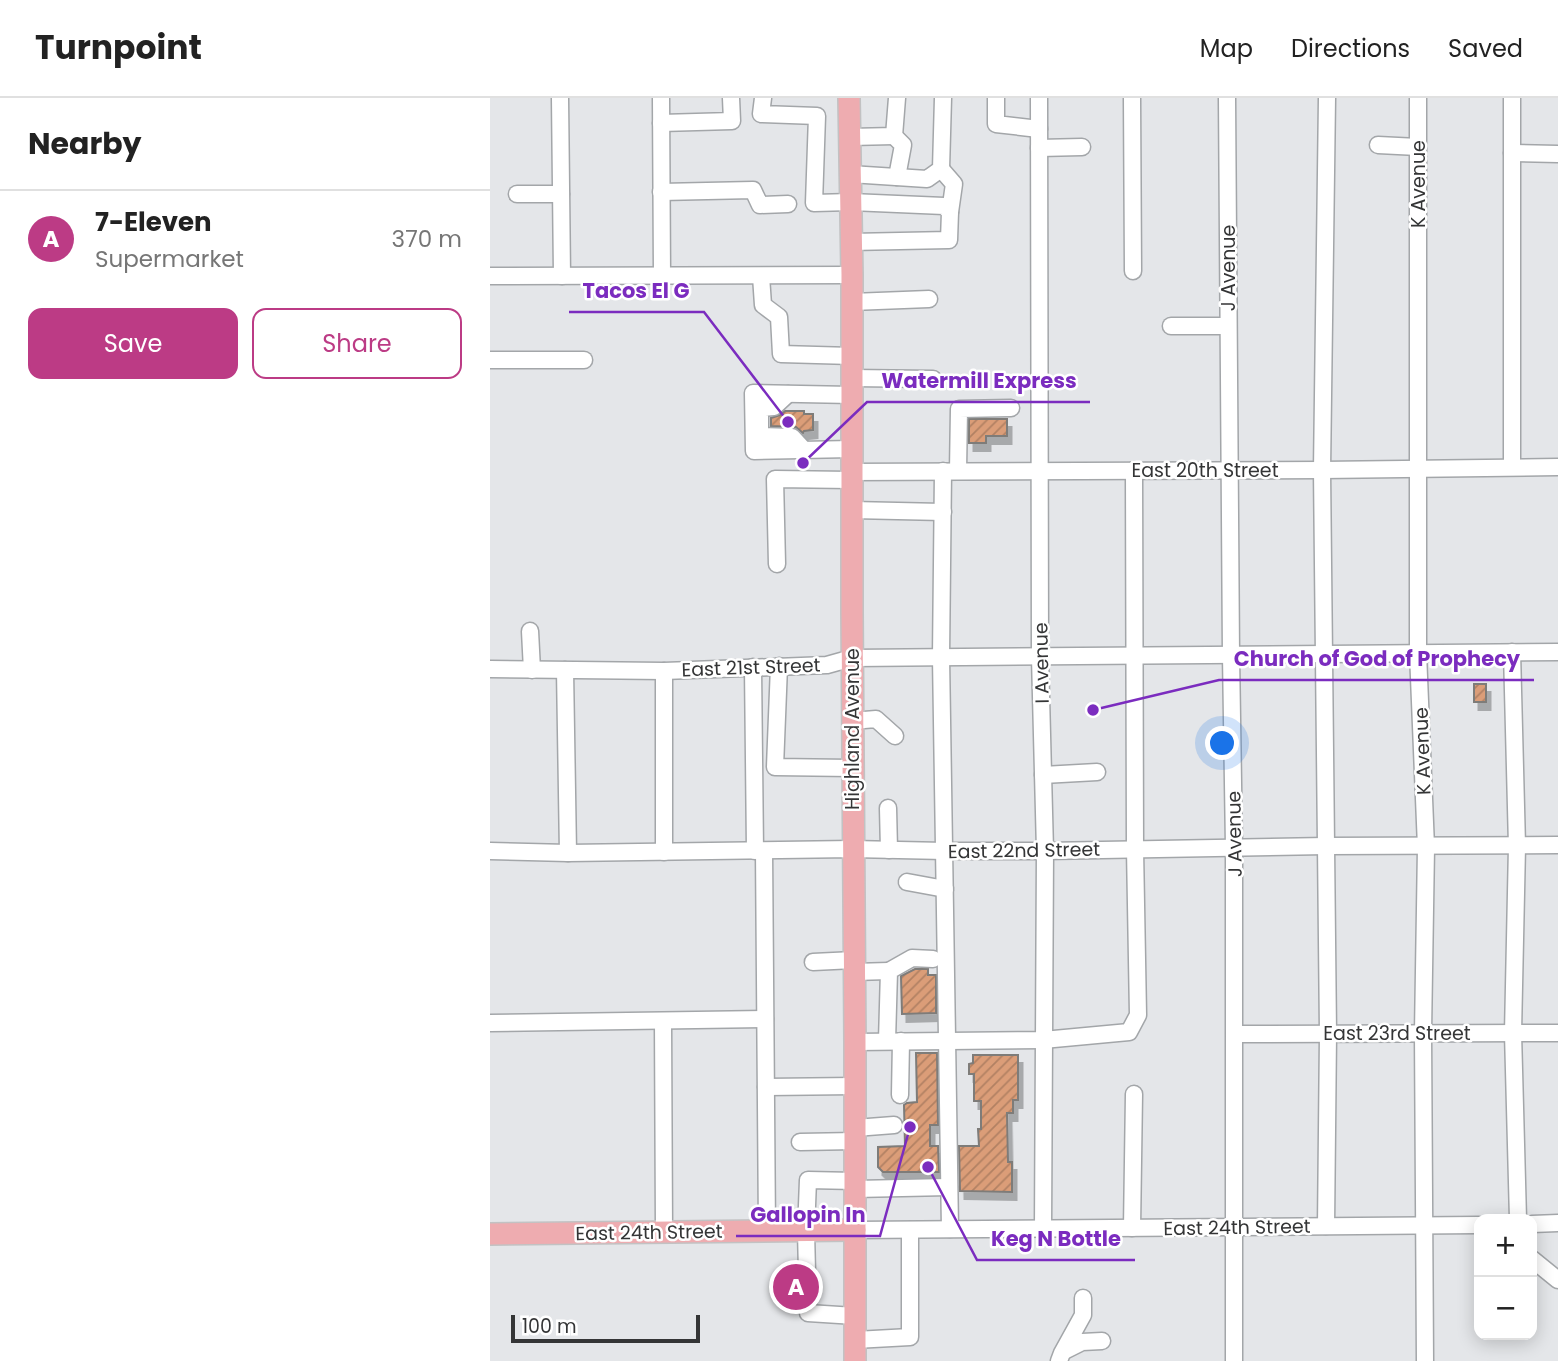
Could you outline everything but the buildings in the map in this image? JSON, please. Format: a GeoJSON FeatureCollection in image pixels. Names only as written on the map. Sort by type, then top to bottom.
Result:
{"type":"FeatureCollection","features":[{"type":"Feature","properties":{"kind":"main road","name":"Highland Avenue"},"geometry":{"type":"LineString","coordinates":[[849,98],[852,275],[855,1351]]}},
{"type":"Feature","properties":{"kind":"main road","name":"East 24th Street"},"geometry":{"type":"LineString","coordinates":[[490,1234],[855,1230]]}},
{"type":"Feature","properties":{"kind":"street"},"geometry":{"type":"LineString","coordinates":[[560,98],[562,275]]}},
{"type":"Feature","properties":{"kind":"street"},"geometry":{"type":"LineString","coordinates":[[661,98],[662,276]]}},
{"type":"Feature","properties":{"kind":"street"},"geometry":{"type":"LineString","coordinates":[[661,123],[732,121],[731,98]]}},
{"type":"Feature","properties":{"kind":"street"},"geometry":{"type":"LineString","coordinates":[[763,98],[761,114],[817,116],[814,203],[944,206],[950,212]]}},
{"type":"Feature","properties":{"kind":"street"},"geometry":{"type":"LineString","coordinates":[[894,136],[897,98]]}},
{"type":"Feature","properties":{"kind":"street"},"geometry":{"type":"LineString","coordinates":[[851,242],[948,240],[954,184],[941,169],[943,98]]}},
{"type":"Feature","properties":{"kind":"street"},"geometry":{"type":"LineString","coordinates":[[996,98],[996,124],[1039,129]]}},
{"type":"Feature","properties":{"kind":"street","name":"I Avenue"},"geometry":{"type":"LineString","coordinates":[[1039,98],[1040,657],[1045,851],[1043,1228]]}},
{"type":"Feature","properties":{"kind":"street"},"geometry":{"type":"LineString","coordinates":[[1132,98],[1133,271]]}},
{"type":"Feature","properties":{"kind":"street","name":"J Avenue"},"geometry":{"type":"LineString","coordinates":[[1227,98],[1234,847],[1234,1361]]}},
{"type":"Feature","properties":{"kind":"street"},"geometry":{"type":"LineString","coordinates":[[1326,98],[1322,470],[1328,1034],[1326,1226]]}},
{"type":"Feature","properties":{"kind":"street","name":"K Avenue"},"geometry":{"type":"LineString","coordinates":[[1418,98],[1418,653],[1426,847],[1423,1033],[1425,1361]]}},
{"type":"Feature","properties":{"kind":"street"},"geometry":{"type":"LineString","coordinates":[[1512,98],[1513,467]]}},
{"type":"Feature","properties":{"kind":"street"},"geometry":{"type":"LineString","coordinates":[[850,137],[894,136],[903,145],[897,177]]}},
{"type":"Feature","properties":{"kind":"street"},"geometry":{"type":"LineString","coordinates":[[1378,145],[1418,147]]}},
{"type":"Feature","properties":{"kind":"street"},"geometry":{"type":"LineString","coordinates":[[1039,148],[1082,147]]}},
{"type":"Feature","properties":{"kind":"street"},"geometry":{"type":"LineString","coordinates":[[1512,153],[1558,154]]}},
{"type":"Feature","properties":{"kind":"street"},"geometry":{"type":"LineString","coordinates":[[850,174],[927,179],[941,169]]}},
{"type":"Feature","properties":{"kind":"street"},"geometry":{"type":"LineString","coordinates":[[662,192],[752,190],[760,205],[788,204]]}},
{"type":"Feature","properties":{"kind":"street"},"geometry":{"type":"LineString","coordinates":[[517,194],[561,194]]}},
{"type":"Feature","properties":{"kind":"street"},"geometry":{"type":"LineString","coordinates":[[761,275],[763,305],[779,317],[781,354],[852,356]]}},
{"type":"Feature","properties":{"kind":"street"},"geometry":{"type":"LineString","coordinates":[[490,276],[852,275]]}},
{"type":"Feature","properties":{"kind":"street"},"geometry":{"type":"LineString","coordinates":[[852,302],[929,299]]}},
{"type":"Feature","properties":{"kind":"street"},"geometry":{"type":"LineString","coordinates":[[1171,326],[1228,326]]}},
{"type":"Feature","properties":{"kind":"street"},"geometry":{"type":"LineString","coordinates":[[490,360],[584,360]]}},
{"type":"Feature","properties":{"kind":"street"},"geometry":{"type":"LineString","coordinates":[[852,449],[754,451],[752,393],[788,394],[933,379]]}},
{"type":"Feature","properties":{"kind":"street"},"geometry":{"type":"LineString","coordinates":[[950,1229],[941,657],[943,512],[959,409],[1011,408]]}},
{"type":"Feature","properties":{"kind":"street","name":"East 20th Street"},"geometry":{"type":"LineString","coordinates":[[777,564],[775,479],[950,471],[1558,467]]}},
{"type":"Feature","properties":{"kind":"street"},"geometry":{"type":"LineString","coordinates":[[855,1042],[1043,1040],[1129,1032],[1138,1016],[1133,470]]}},
{"type":"Feature","properties":{"kind":"street"},"geometry":{"type":"LineString","coordinates":[[852,510],[943,512]]}},
{"type":"Feature","properties":{"kind":"street"},"geometry":{"type":"LineString","coordinates":[[530,631],[532,670]]}},
{"type":"Feature","properties":{"kind":"street"},"geometry":{"type":"LineString","coordinates":[[1512,652],[1517,846],[1513,1033],[1518,1214]]}},
{"type":"Feature","properties":{"kind":"street","name":"East 21st Street"},"geometry":{"type":"LineString","coordinates":[[490,669],[664,671],[827,665],[852,658],[1558,652]]}},
{"type":"Feature","properties":{"kind":"street"},"geometry":{"type":"LineString","coordinates":[[779,666],[775,767],[852,768]]}},
{"type":"Feature","properties":{"kind":"street"},"geometry":{"type":"LineString","coordinates":[[753,667],[765,1019],[767,1231]]}},
{"type":"Feature","properties":{"kind":"street"},"geometry":{"type":"LineString","coordinates":[[565,670],[568,853]]}},
{"type":"Feature","properties":{"kind":"street"},"geometry":{"type":"LineString","coordinates":[[664,671],[664,852]]}},
{"type":"Feature","properties":{"kind":"street"},"geometry":{"type":"LineString","coordinates":[[852,720],[876,719],[895,736]]}},
{"type":"Feature","properties":{"kind":"street"},"geometry":{"type":"LineString","coordinates":[[1043,775],[1097,772]]}},
{"type":"Feature","properties":{"kind":"street"},"geometry":{"type":"LineString","coordinates":[[888,808],[889,850]]}},
{"type":"Feature","properties":{"kind":"street","name":"East 22nd Street"},"geometry":{"type":"LineString","coordinates":[[490,851],[1045,851],[1558,845]]}},
{"type":"Feature","properties":{"kind":"street"},"geometry":{"type":"LineString","coordinates":[[907,882],[945,889]]}},
{"type":"Feature","properties":{"kind":"street"},"geometry":{"type":"LineString","coordinates":[[813,961],[889,971],[912,958],[933,959]]}},
{"type":"Feature","properties":{"kind":"street"},"geometry":{"type":"LineString","coordinates":[[889,971],[900,1096]]}},
{"type":"Feature","properties":{"kind":"street"},"geometry":{"type":"LineString","coordinates":[[490,1023],[765,1019]]}},
{"type":"Feature","properties":{"kind":"street"},"geometry":{"type":"LineString","coordinates":[[663,1021],[664,1233]]}},
{"type":"Feature","properties":{"kind":"street","name":"East 23rd Street"},"geometry":{"type":"LineString","coordinates":[[1235,1034],[1558,1033]]}},
{"type":"Feature","properties":{"kind":"street"},"geometry":{"type":"LineString","coordinates":[[766,1087],[855,1086]]}},
{"type":"Feature","properties":{"kind":"street"},"geometry":{"type":"LineString","coordinates":[[1132,1228],[1134,1094]]}},
{"type":"Feature","properties":{"kind":"street"},"geometry":{"type":"LineString","coordinates":[[800,1142],[894,1125]]}},
{"type":"Feature","properties":{"kind":"street"},"geometry":{"type":"LineString","coordinates":[[855,1316],[808,1313],[808,1180],[855,1185],[949,1187]]}},
{"type":"Feature","properties":{"kind":"street"},"geometry":{"type":"LineString","coordinates":[[1537,1224],[1558,1223]]}},
{"type":"Feature","properties":{"kind":"street","name":"East 24th Street"},"geometry":{"type":"LineString","coordinates":[[855,1230],[1471,1225]]}},
{"type":"Feature","properties":{"kind":"street"},"geometry":{"type":"LineString","coordinates":[[855,1351],[910,1337],[910,1230]]}},
{"type":"Feature","properties":{"kind":"street"},"geometry":{"type":"LineString","coordinates":[[1537,1263],[1558,1280]]}},
{"type":"Feature","properties":{"kind":"street"},"geometry":{"type":"LineString","coordinates":[[1060,1357],[1083,1315],[1083,1298]]}},
{"type":"Feature","properties":{"kind":"street"},"geometry":{"type":"LineString","coordinates":[[1060,1357],[1082,1342],[1102,1341]]}},
{"type":"Feature","properties":{"kind":"place","name":"Tacos El G"},"geometry":{"type":"Point","coordinates":[788,422]}},
{"type":"Feature","properties":{"kind":"place","name":"Watermill Express"},"geometry":{"type":"Point","coordinates":[803,463]}},
{"type":"Feature","properties":{"kind":"place","name":"Church of God of Prophecy"},"geometry":{"type":"Point","coordinates":[1093,710]}},
{"type":"Feature","properties":{"kind":"place","name":"Gallopin In"},"geometry":{"type":"Point","coordinates":[910,1127]}},
{"type":"Feature","properties":{"kind":"place","name":"Keg N Bottle"},"geometry":{"type":"Point","coordinates":[928,1167]}},
{"type":"Feature","properties":{"kind":"place","name":"7-Eleven"},"geometry":{"type":"Point","coordinates":[796,1287]}}]}
